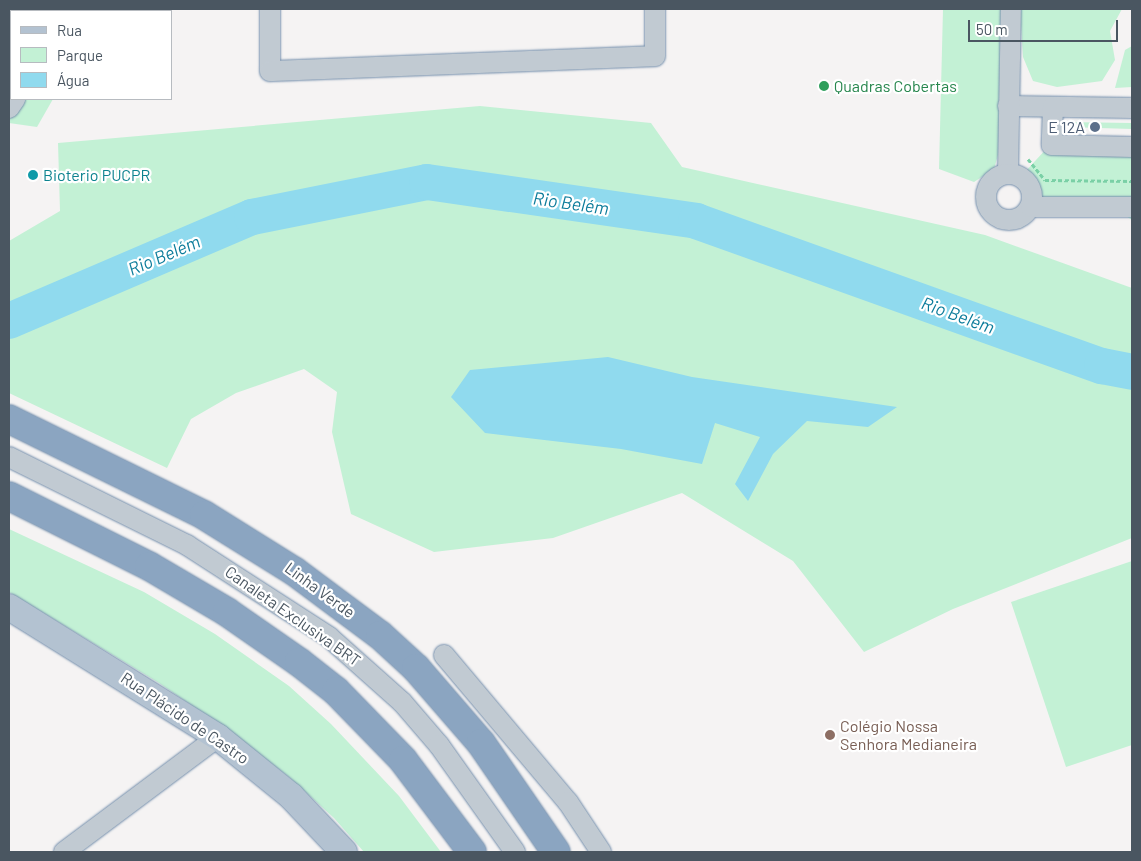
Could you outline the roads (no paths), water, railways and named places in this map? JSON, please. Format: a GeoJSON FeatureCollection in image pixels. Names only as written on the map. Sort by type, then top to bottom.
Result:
{"type":"FeatureCollection","features":[{"type":"Feature","properties":{"kind":"highway","name":"Linha Verde"},"geometry":{"type":"LineString","coordinates":[[9,419],[204,515],[294,571],[380,635],[422,675],[481,743],[556,852]]}},
{"type":"Feature","properties":{"kind":"highway"},"geometry":{"type":"LineString","coordinates":[[9,496],[149,566],[227,612],[299,662],[336,691],[402,760],[472,852]]}},
{"type":"Feature","properties":{"kind":"main road","name":"Rua Plácido de Castro"},"geometry":{"type":"LineString","coordinates":[[9,606],[218,737],[291,796],[344,852]]}},
{"type":"Feature","properties":{"kind":"street"},"geometry":{"type":"LineString","coordinates":[[270,9],[270,71],[655,56],[655,9]]}},
{"type":"Feature","properties":{"kind":"street"},"geometry":{"type":"LineString","coordinates":[[1008,173],[1011,9]]}},
{"type":"Feature","properties":{"kind":"street"},"geometry":{"type":"LineString","coordinates":[[1008,106],[1132,108]]}},
{"type":"Feature","properties":{"kind":"street"},"geometry":{"type":"LineString","coordinates":[[1053,108],[1052,145],[1132,146]]}},
{"type":"Feature","properties":{"kind":"street"},"geometry":{"type":"LineString","coordinates":[[1008,173],[1020,176],[1029,184],[1033,195],[1031,207],[1022,218],[1008,221],[994,216],[986,205],[986,190],[994,178],[1008,173]]}},
{"type":"Feature","properties":{"kind":"street"},"geometry":{"type":"LineString","coordinates":[[1031,207],[1132,207]]}},
{"type":"Feature","properties":{"kind":"street","name":"Canaleta Exclusiva BRT"},"geometry":{"type":"LineString","coordinates":[[9,457],[187,545],[329,637],[396,696],[439,745],[515,852]]}},
{"type":"Feature","properties":{"kind":"street"},"geometry":{"type":"LineString","coordinates":[[444,655],[568,802],[601,852]]}},
{"type":"Feature","properties":{"kind":"street"},"geometry":{"type":"LineString","coordinates":[[64,852],[218,737]]}},
{"type":"Feature","properties":{"kind":"water"},"geometry":{"type":"Polygon","coordinates":[[[608,357],[692,377],[897,407],[868,427],[807,421],[773,454],[748,501],[735,484],[760,437],[715,423],[702,464],[621,449],[485,433],[451,397],[470,370],[608,357]]]}},
{"type":"Feature","properties":{"kind":"waterway","name":"Rio Belém"},"geometry":{"type":"LineString","coordinates":[[9,321],[252,217],[427,182],[696,221],[1102,366],[1132,372]]}},
{"type":"Feature","properties":{"kind":"place","name":"Quadras Cobertas"},"geometry":{"type":"Point","coordinates":[824,86]}},
{"type":"Feature","properties":{"kind":"place","name":"E 12A"},"geometry":{"type":"Point","coordinates":[1095,127]}},
{"type":"Feature","properties":{"kind":"place","name":"Bioterio PUCPR"},"geometry":{"type":"Point","coordinates":[33,175]}},
{"type":"Feature","properties":{"kind":"place","name":"Colégio Nossa Senhora Medianeira"},"geometry":{"type":"Point","coordinates":[830,735]}}]}
